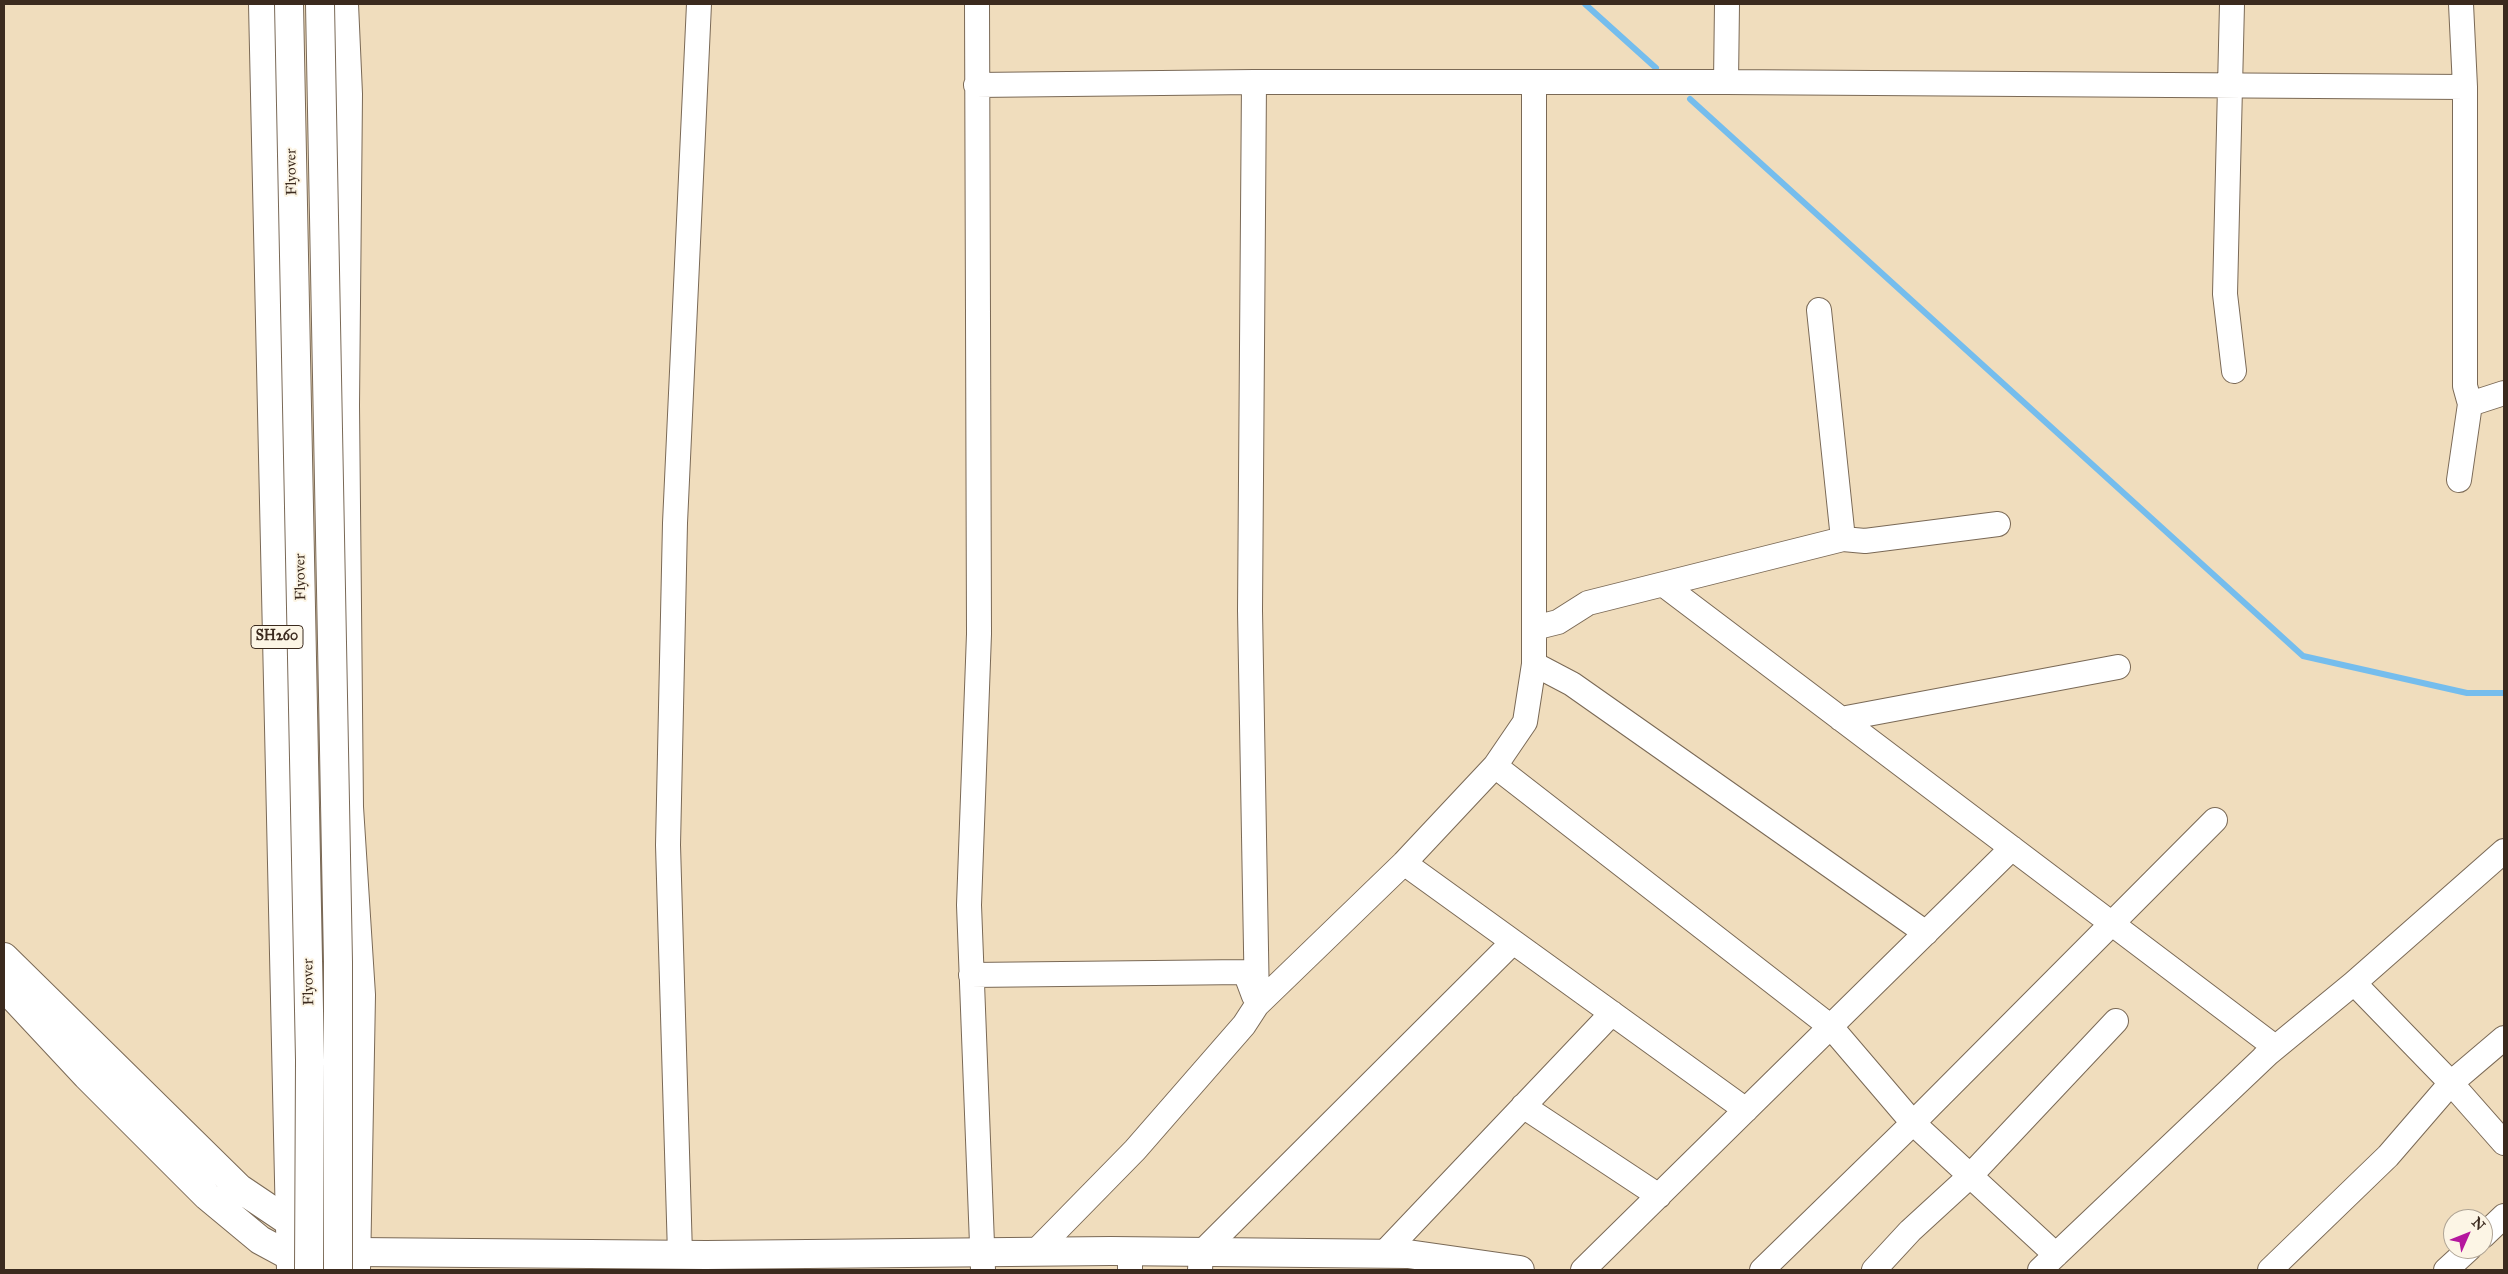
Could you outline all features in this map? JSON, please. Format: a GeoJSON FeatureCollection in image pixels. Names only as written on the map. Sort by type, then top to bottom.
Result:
{"type":"FeatureCollection","features":[{"type":"Feature","properties":{"kind":"main road","name":"SH260"},"geometry":{"type":"LineString","coordinates":[[263,4],[291,1223],[297,1266]]}},
{"type":"Feature","properties":{"kind":"main road","name":"Flyover"},"geometry":{"type":"LineString","coordinates":[[289,4],[310,1060],[297,1266]]}},
{"type":"Feature","properties":{"kind":"main road","name":"Flyover"},"geometry":{"type":"LineString","coordinates":[[320,4],[338,952],[351,1264]]}},
{"type":"Feature","properties":{"kind":"main road"},"geometry":{"type":"LineString","coordinates":[[344,4],[348,94],[346,405],[349,807],[360,995],[351,1264]]}},
{"type":"Feature","properties":{"kind":"main road"},"geometry":{"type":"LineString","coordinates":[[4,957],[239,1188],[351,1264],[545,1262],[680,1254],[982,1261],[1049,1258],[1200,1262],[1384,1253],[1408,1254],[1520,1270]]}},
{"type":"Feature","properties":{"kind":"main road"},"geometry":{"type":"LineString","coordinates":[[4,987],[87,1076],[207,1196],[260,1240],[297,1266],[319,1270]]}},
{"type":"Feature","properties":{"kind":"street"},"geometry":{"type":"LineString","coordinates":[[680,1254],[668,845],[675,523],[699,4]]}},
{"type":"Feature","properties":{"kind":"street"},"geometry":{"type":"LineString","coordinates":[[977,4],[979,634],[969,905],[982,1261]]}},
{"type":"Feature","properties":{"kind":"street"},"geometry":{"type":"LineString","coordinates":[[1726,4],[1726,82]]}},
{"type":"Feature","properties":{"kind":"street"},"geometry":{"type":"LineString","coordinates":[[2232,4],[2225,294],[2234,371]]}},
{"type":"Feature","properties":{"kind":"street"},"geometry":{"type":"LineString","coordinates":[[2459,480],[2470,404],[2465,386],[2465,88],[2461,4]]}},
{"type":"Feature","properties":{"kind":"street"},"geometry":{"type":"LineString","coordinates":[[976,85],[1254,82],[1726,82],[2229,84],[2465,88]]}},
{"type":"Feature","properties":{"kind":"street"},"geometry":{"type":"LineString","coordinates":[[1254,82],[1250,610],[1257,1005]]}},
{"type":"Feature","properties":{"kind":"street"},"geometry":{"type":"LineString","coordinates":[[1049,1258],[1135,1150],[1244,1025],[1257,1005],[1286,980],[1404,863],[1495,766],[1525,722],[1534,664],[1534,83]]}},
{"type":"Feature","properties":{"kind":"street"},"geometry":{"type":"LineString","coordinates":[[1819,310],[1843,539]]}},
{"type":"Feature","properties":{"kind":"street"},"geometry":{"type":"LineString","coordinates":[[2470,404],[2504,393]]}},
{"type":"Feature","properties":{"kind":"street"},"geometry":{"type":"LineString","coordinates":[[1534,628],[1558,622],[1588,603],[1843,539],[1865,541],[1998,524]]}},
{"type":"Feature","properties":{"kind":"street"},"geometry":{"type":"LineString","coordinates":[[1495,766],[1831,1027],[1913,1123],[1970,1176],[2048,1263],[2275,1047],[1664,585]]}},
{"type":"Feature","properties":{"kind":"street"},"geometry":{"type":"LineString","coordinates":[[1534,664],[1572,684],[1926,934]]}},
{"type":"Feature","properties":{"kind":"street"},"geometry":{"type":"LineString","coordinates":[[1841,719],[2118,666]]}},
{"type":"Feature","properties":{"kind":"street"},"geometry":{"type":"LineString","coordinates":[[1762,1270],[1913,1123],[2215,820]]}},
{"type":"Feature","properties":{"kind":"street"},"geometry":{"type":"LineString","coordinates":[[1583,1270],[2012,848]]}},
{"type":"Feature","properties":{"kind":"street"},"geometry":{"type":"LineString","coordinates":[[2264,1058],[2354,983],[2504,851]]}},
{"type":"Feature","properties":{"kind":"street"},"geometry":{"type":"LineString","coordinates":[[1404,863],[1746,1110]]}},
{"type":"Feature","properties":{"kind":"street"},"geometry":{"type":"LineString","coordinates":[[1200,1262],[1513,942]]}},
{"type":"Feature","properties":{"kind":"street"},"geometry":{"type":"LineString","coordinates":[[971,975],[1245,972],[1257,1005]]}},
{"type":"Feature","properties":{"kind":"street"},"geometry":{"type":"LineString","coordinates":[[2354,983],[2451,1084],[2504,1143]]}},
{"type":"Feature","properties":{"kind":"street"},"geometry":{"type":"LineString","coordinates":[[1384,1253],[1612,1013]]}},
{"type":"Feature","properties":{"kind":"street"},"geometry":{"type":"LineString","coordinates":[[1874,1270],[1910,1231],[1970,1176],[2116,1021]]}},
{"type":"Feature","properties":{"kind":"street"},"geometry":{"type":"LineString","coordinates":[[2270,1270],[2388,1156],[2451,1084],[2504,1038]]}},
{"type":"Feature","properties":{"kind":"street"},"geometry":{"type":"LineString","coordinates":[[1524,1106],[1659,1196]]}},
{"type":"Feature","properties":{"kind":"street"},"geometry":{"type":"LineString","coordinates":[[2493,1226],[2504,1216]]}},
{"type":"Feature","properties":{"kind":"street"},"geometry":{"type":"LineString","coordinates":[[2446,1270],[2458,1259]]}},
{"type":"Feature","properties":{"kind":"waterway"},"geometry":{"type":"LineString","coordinates":[[1585,4],[1656,68]]}},
{"type":"Feature","properties":{"kind":"waterway"},"geometry":{"type":"LineString","coordinates":[[1690,99],[2303,656],[2467,693],[2504,693]]}}]}
